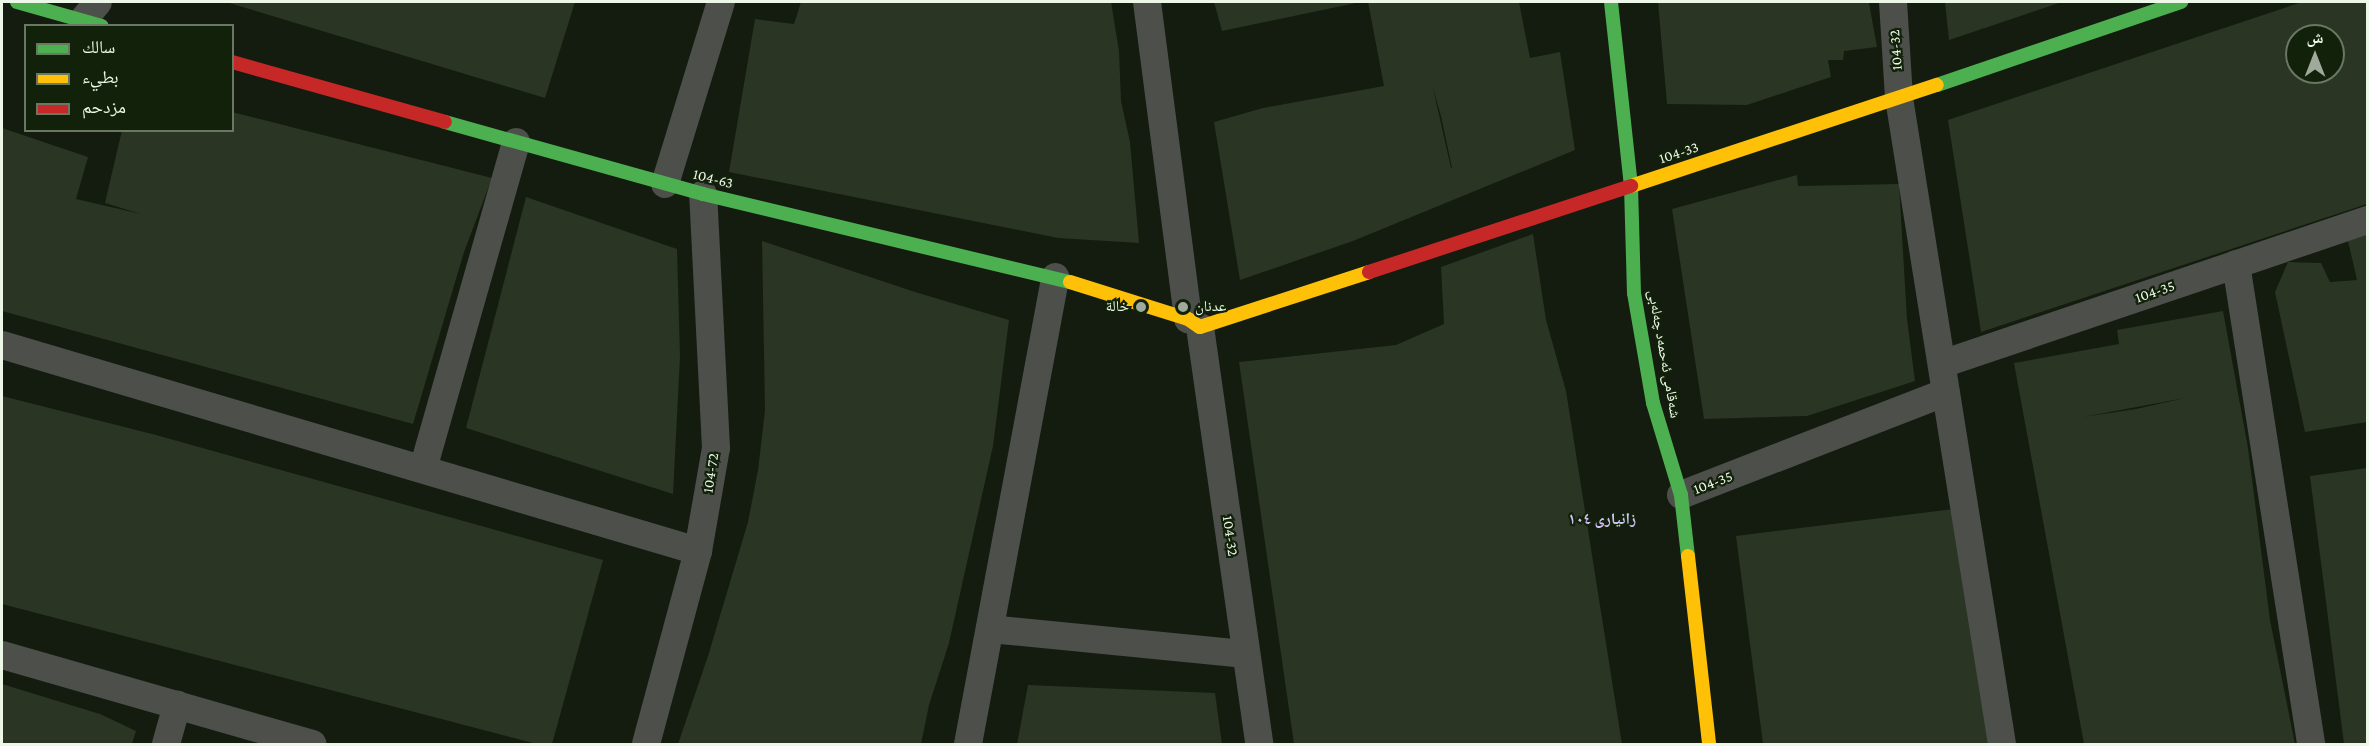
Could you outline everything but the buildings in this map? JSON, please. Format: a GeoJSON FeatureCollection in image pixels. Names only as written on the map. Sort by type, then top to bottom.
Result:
{"type":"FeatureCollection","features":[{"type":"Feature","properties":{"kind":"street"},"geometry":{"type":"LineString","coordinates":[[17,2],[94,16]]}},
{"type":"Feature","properties":{"kind":"street"},"geometry":{"type":"LineString","coordinates":[[665,184],[721,2]]}},
{"type":"Feature","properties":{"kind":"street","name":"104-32"},"geometry":{"type":"LineString","coordinates":[[1147,2],[1259,744]]}},
{"type":"Feature","properties":{"kind":"street","name":"شەقامی ئەحمەد چەلەبی"},"geometry":{"type":"LineString","coordinates":[[1611,2],[1631,186],[1634,293],[1653,403],[1681,495],[1709,744]]}},
{"type":"Feature","properties":{"kind":"street","name":"104-32"},"geometry":{"type":"LineString","coordinates":[[1893,2],[1899,98],[2002,744]]}},
{"type":"Feature","properties":{"kind":"street","name":"104-33"},"geometry":{"type":"LineString","coordinates":[[1194,323],[1631,186],[2181,2]]}},
{"type":"Feature","properties":{"kind":"street","name":"104-63"},"geometry":{"type":"LineString","coordinates":[[234,63],[703,194],[1055,277],[1194,323]]}},
{"type":"Feature","properties":{"kind":"street"},"geometry":{"type":"LineString","coordinates":[[423,469],[516,142]]}},
{"type":"Feature","properties":{"kind":"street","name":"104-72"},"geometry":{"type":"LineString","coordinates":[[646,744],[698,551],[716,448],[703,194]]}},
{"type":"Feature","properties":{"kind":"street","name":"104-35"},"geometry":{"type":"LineString","coordinates":[[1942,364],[2367,220]]}},
{"type":"Feature","properties":{"kind":"street"},"geometry":{"type":"LineString","coordinates":[[2236,264],[2311,744]]}},
{"type":"Feature","properties":{"kind":"street"},"geometry":{"type":"LineString","coordinates":[[968,744],[1055,277]]}},
{"type":"Feature","properties":{"kind":"street"},"geometry":{"type":"LineString","coordinates":[[2,345],[698,551]]}},
{"type":"Feature","properties":{"kind":"street","name":"104-35"},"geometry":{"type":"LineString","coordinates":[[1681,495],[1946,392]]}},
{"type":"Feature","properties":{"kind":"street"},"geometry":{"type":"LineString","coordinates":[[990,629],[1246,654]]}},
{"type":"Feature","properties":{"kind":"street"},"geometry":{"type":"LineString","coordinates":[[2,655],[313,744]]}},
{"type":"Feature","properties":{"kind":"street"},"geometry":{"type":"LineString","coordinates":[[166,744],[177,705]]}},
{"type":"Feature","properties":{"kind":"traffic: fast"},"geometry":{"type":"LineString","coordinates":[[17,2],[95,24]]}},
{"type":"Feature","properties":{"kind":"traffic: fast"},"geometry":{"type":"LineString","coordinates":[[1611,2],[1631,186],[1634,293],[1653,403],[1681,495],[1688,556]]}},
{"type":"Feature","properties":{"kind":"traffic: fast"},"geometry":{"type":"LineString","coordinates":[[1937,85],[2181,2]]}},
{"type":"Feature","properties":{"kind":"traffic: fast"},"geometry":{"type":"LineString","coordinates":[[445,122],[703,194],[1070,282]]}},
{"type":"Feature","properties":{"kind":"traffic: slow"},"geometry":{"type":"LineString","coordinates":[[1631,186],[1937,85]]}},
{"type":"Feature","properties":{"kind":"traffic: slow"},"geometry":{"type":"LineString","coordinates":[[1070,282],[1188,319],[1200,327],[1369,272]]}},
{"type":"Feature","properties":{"kind":"traffic: slow"},"geometry":{"type":"LineString","coordinates":[[1688,556],[1709,744]]}},
{"type":"Feature","properties":{"kind":"traffic: jam"},"geometry":{"type":"LineString","coordinates":[[234,63],[445,122]]}},
{"type":"Feature","properties":{"kind":"traffic: jam"},"geometry":{"type":"LineString","coordinates":[[1369,272],[1631,186]]}},
{"type":"Feature","properties":{"kind":"place","name":"خالة"},"geometry":{"type":"Point","coordinates":[1141,307]}},
{"type":"Feature","properties":{"kind":"place","name":"عدنان"},"geometry":{"type":"Point","coordinates":[1183,307]}},
{"type":"Feature","properties":{"kind":"district","name":"زانیاری ١٠٤"},"geometry":{"type":"Point","coordinates":[1602,519]}}]}
